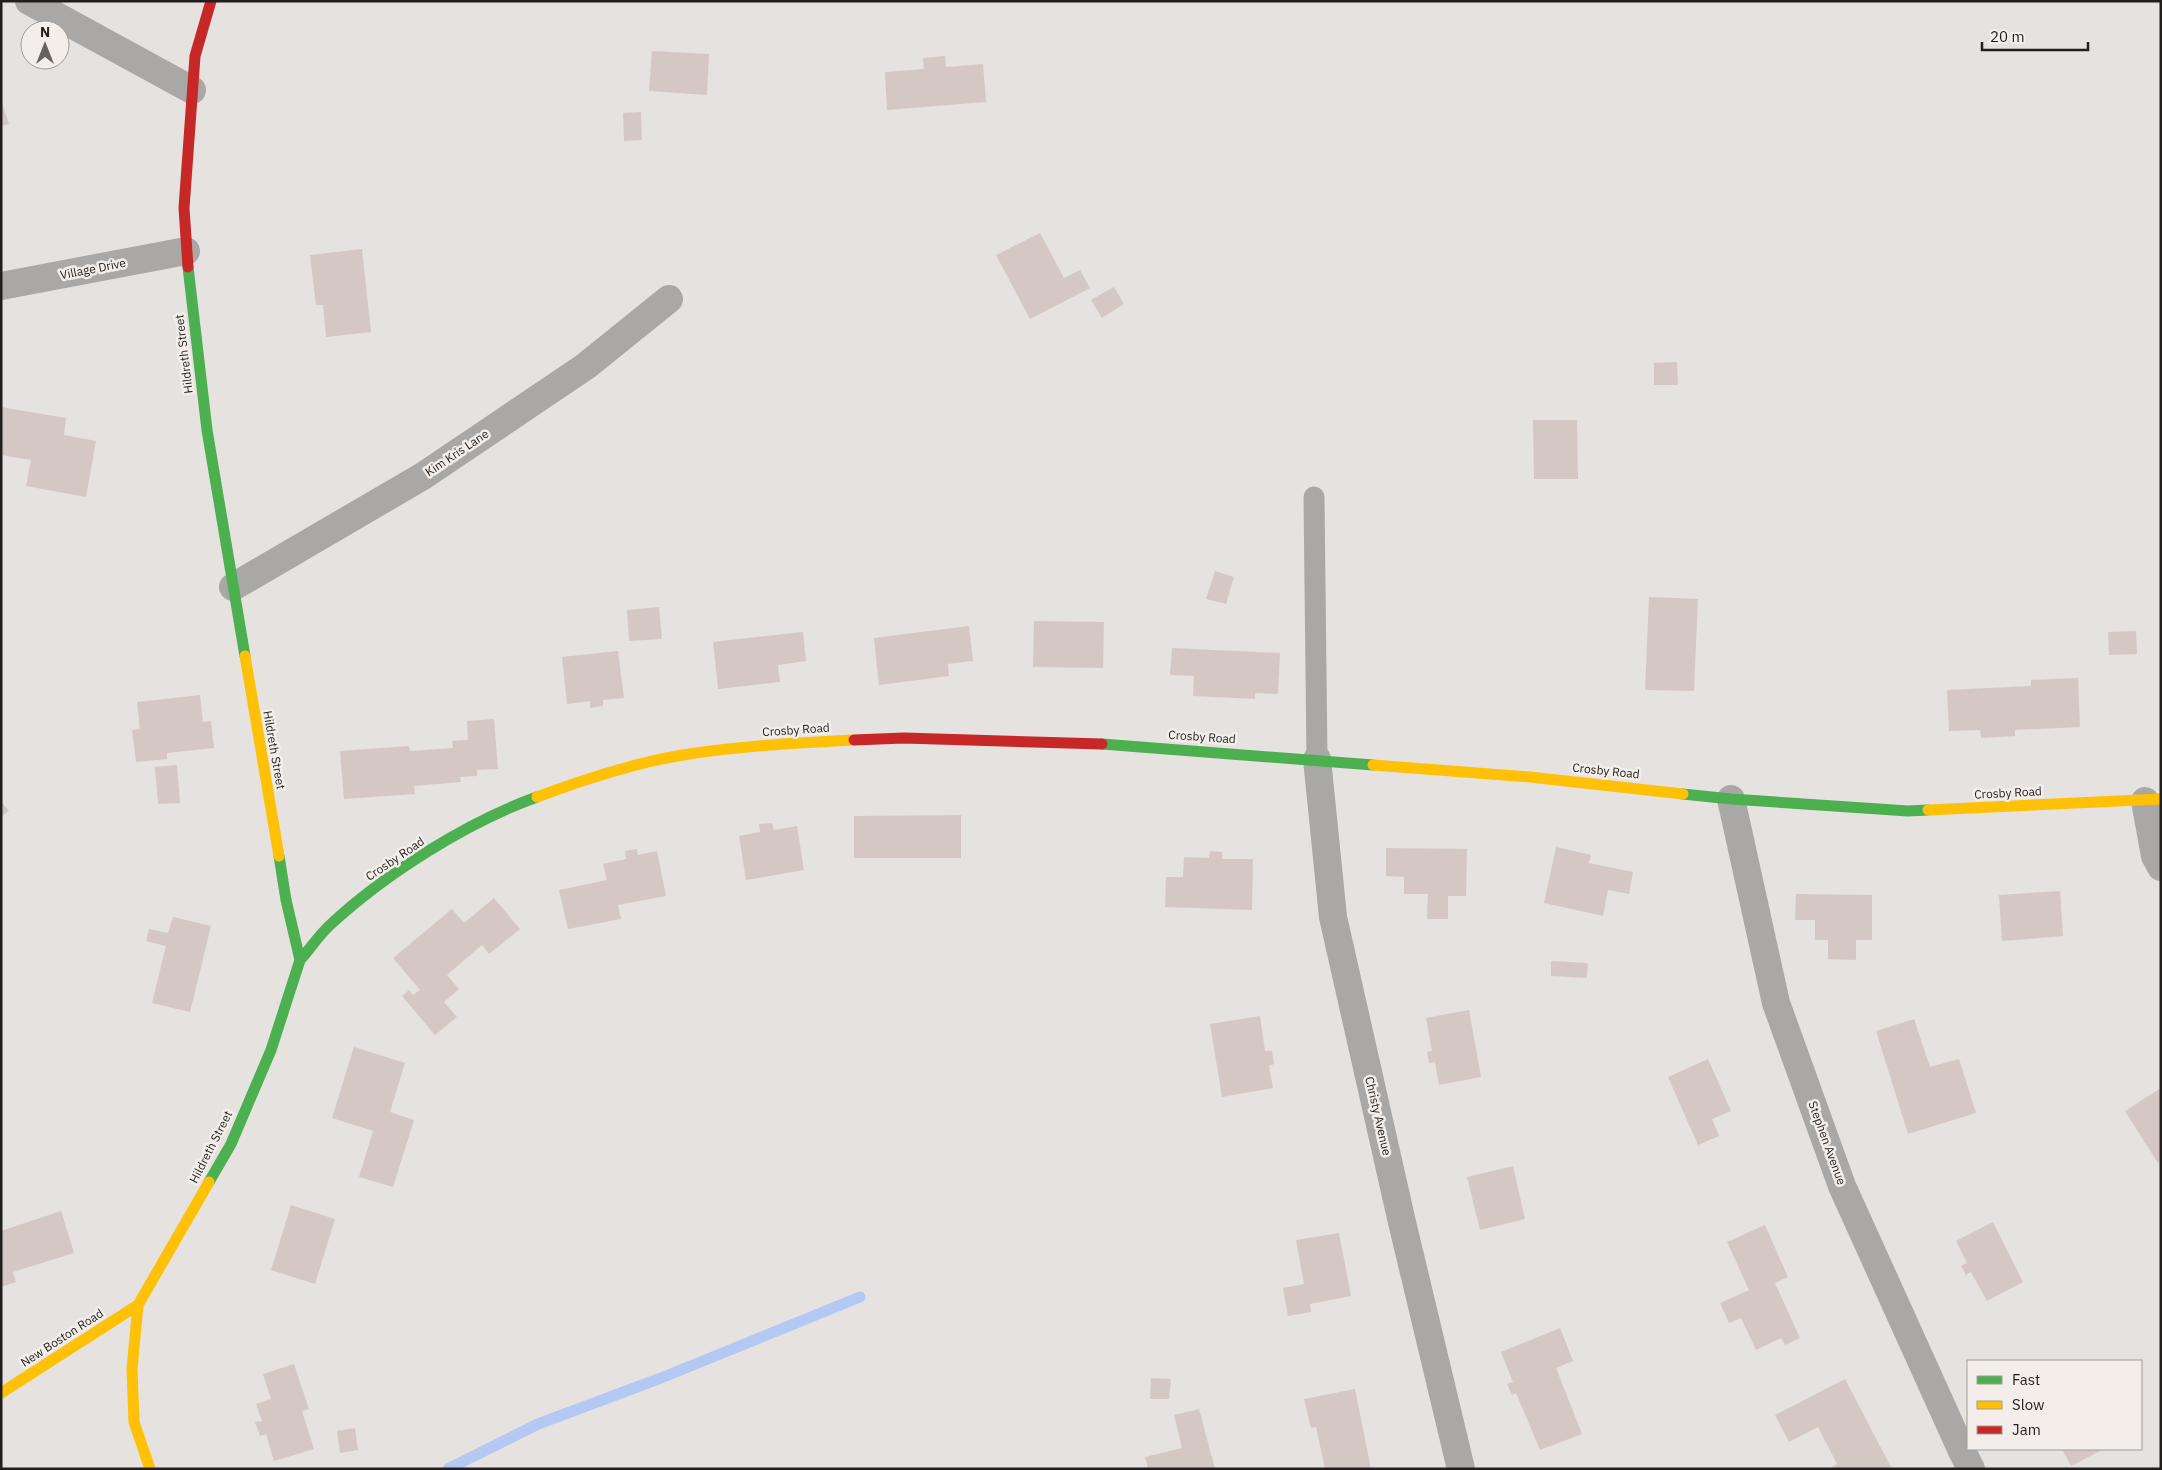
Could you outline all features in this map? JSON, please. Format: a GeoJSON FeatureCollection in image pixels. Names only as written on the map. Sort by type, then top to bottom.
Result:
{"type":"FeatureCollection","features":[{"type":"Feature","properties":{"kind":"street"},"geometry":{"type":"LineString","coordinates":[[29,1],[192,90]]}},
{"type":"Feature","properties":{"kind":"street","name":"Hildreth Street"},"geometry":{"type":"LineString","coordinates":[[150,1469],[134,1422],[132,1369],[138,1305],[230,1144],[271,1050],[300,960],[284,890],[207,430],[186,251],[184,208],[195,56],[211,1]]}},
{"type":"Feature","properties":{"kind":"street","name":"Village Drive"},"geometry":{"type":"LineString","coordinates":[[1,286],[186,251]]}},
{"type":"Feature","properties":{"kind":"street","name":"Kim Kris Lane"},"geometry":{"type":"LineString","coordinates":[[233,587],[423,476],[586,366],[669,299]]}},
{"type":"Feature","properties":{"kind":"street","name":"Crosby Road"},"geometry":{"type":"LineString","coordinates":[[300,960],[329,926],[383,881],[465,830],[517,804],[590,777],[683,755],[783,744],[904,738],[1086,743],[1317,759],[1530,777],[1731,800],[1908,811],[2153,800]]}},
{"type":"Feature","properties":{"kind":"street","name":"Christy Avenue"},"geometry":{"type":"LineString","coordinates":[[1317,759],[1333,918],[1401,1218],[1461,1469]]}},
{"type":"Feature","properties":{"kind":"street","name":"Stephen Avenue"},"geometry":{"type":"LineString","coordinates":[[1731,800],[1776,1003],[1842,1186],[1971,1469]]}},
{"type":"Feature","properties":{"kind":"street"},"geometry":{"type":"LineString","coordinates":[[2153,800],[2155,856],[2161,868]]}},
{"type":"Feature","properties":{"kind":"street","name":"New Boston Road"},"geometry":{"type":"LineString","coordinates":[[1,1393],[138,1305]]}},
{"type":"Feature","properties":{"kind":"lane"},"geometry":{"type":"LineString","coordinates":[[1314,497],[1317,759]]}},
{"type":"Feature","properties":{"kind":"building"},"geometry":{"type":"Polygon","coordinates":[[[652,51],[709,54],[707,95],[649,91],[652,51]]]}},
{"type":"Feature","properties":{"kind":"building"},"geometry":{"type":"Polygon","coordinates":[[[945,56],[946,67],[983,64],[986,102],[887,110],[885,72],[924,69],[923,58],[945,56]]]}},
{"type":"Feature","properties":{"kind":"building"},"geometry":{"type":"Polygon","coordinates":[[[1,100],[9,124],[1,126],[1,100]]]}},
{"type":"Feature","properties":{"kind":"building"},"geometry":{"type":"Polygon","coordinates":[[[641,112],[642,140],[624,141],[623,113],[641,112]]]}},
{"type":"Feature","properties":{"kind":"building"},"geometry":{"type":"Polygon","coordinates":[[[1040,233],[1064,278],[1080,270],[1090,288],[1030,319],[996,255],[1040,233]]]}},
{"type":"Feature","properties":{"kind":"building"},"geometry":{"type":"Polygon","coordinates":[[[362,249],[371,332],[326,337],[323,305],[316,305],[310,255],[362,249]]]}},
{"type":"Feature","properties":{"kind":"building"},"geometry":{"type":"Polygon","coordinates":[[[1114,287],[1124,304],[1102,318],[1091,300],[1114,287]]]}},
{"type":"Feature","properties":{"kind":"building"},"geometry":{"type":"Polygon","coordinates":[[[1677,362],[1678,385],[1654,385],[1654,363],[1677,362]]]}},
{"type":"Feature","properties":{"kind":"building"},"geometry":{"type":"Polygon","coordinates":[[[1,407],[66,418],[64,435],[96,441],[86,497],[26,486],[31,460],[1,455],[1,407]]]}},
{"type":"Feature","properties":{"kind":"building"},"geometry":{"type":"Polygon","coordinates":[[[1533,420],[1577,420],[1578,479],[1534,479],[1533,420]]]}},
{"type":"Feature","properties":{"kind":"building"},"geometry":{"type":"Polygon","coordinates":[[[1215,571],[1234,577],[1226,604],[1206,599],[1215,571]]]}},
{"type":"Feature","properties":{"kind":"building"},"geometry":{"type":"Polygon","coordinates":[[[1649,597],[1698,599],[1694,691],[1645,690],[1649,597]]]}},
{"type":"Feature","properties":{"kind":"building"},"geometry":{"type":"Polygon","coordinates":[[[659,607],[662,639],[629,641],[627,610],[659,607]]]}},
{"type":"Feature","properties":{"kind":"building"},"geometry":{"type":"Polygon","coordinates":[[[1034,621],[1104,622],[1103,668],[1033,667],[1034,621]]]}},
{"type":"Feature","properties":{"kind":"building"},"geometry":{"type":"Polygon","coordinates":[[[969,626],[973,661],[948,664],[949,676],[879,685],[874,638],[969,626]]]}},
{"type":"Feature","properties":{"kind":"building"},"geometry":{"type":"Polygon","coordinates":[[[2136,631],[2137,654],[2109,655],[2108,632],[2136,631]]]}},
{"type":"Feature","properties":{"kind":"building"},"geometry":{"type":"Polygon","coordinates":[[[803,632],[806,661],[778,665],[780,682],[718,689],[713,642],[803,632]]]}},
{"type":"Feature","properties":{"kind":"building"},"geometry":{"type":"Polygon","coordinates":[[[1172,648],[1280,653],[1278,694],[1255,693],[1255,699],[1193,696],[1194,676],[1170,675],[1172,648]]]}},
{"type":"Feature","properties":{"kind":"building"},"geometry":{"type":"Polygon","coordinates":[[[618,651],[624,698],[603,700],[603,706],[590,708],[590,701],[567,704],[562,657],[618,651]]]}},
{"type":"Feature","properties":{"kind":"building"},"geometry":{"type":"Polygon","coordinates":[[[2078,678],[2080,727],[2015,730],[2015,736],[1981,738],[1980,730],[1949,731],[1947,690],[2031,686],[2031,680],[2078,678]]]}},
{"type":"Feature","properties":{"kind":"building"},"geometry":{"type":"Polygon","coordinates":[[[200,695],[203,722],[211,721],[214,748],[167,753],[167,759],[136,762],[132,730],[140,729],[137,702],[200,695]]]}},
{"type":"Feature","properties":{"kind":"building"},"geometry":{"type":"Polygon","coordinates":[[[494,719],[498,769],[477,770],[477,776],[460,777],[461,782],[414,786],[415,794],[344,799],[340,751],[409,746],[410,751],[453,748],[452,741],[468,740],[467,721],[494,719]]]}},
{"type":"Feature","properties":{"kind":"building"},"geometry":{"type":"Polygon","coordinates":[[[177,765],[180,803],[158,804],[155,767],[177,765]]]}},
{"type":"Feature","properties":{"kind":"building"},"geometry":{"type":"Polygon","coordinates":[[[1,801],[9,811],[1,817],[1,801]]]}},
{"type":"Feature","properties":{"kind":"building"},"geometry":{"type":"Polygon","coordinates":[[[961,815],[961,858],[854,858],[854,816],[961,815]]]}},
{"type":"Feature","properties":{"kind":"building"},"geometry":{"type":"Polygon","coordinates":[[[772,823],[774,830],[797,826],[804,870],[746,880],[739,836],[760,832],[759,824],[772,823]]]}},
{"type":"Feature","properties":{"kind":"building"},"geometry":{"type":"Polygon","coordinates":[[[1556,847],[1591,855],[1589,863],[1633,872],[1629,894],[1608,890],[1603,916],[1544,903],[1556,847]]]}},
{"type":"Feature","properties":{"kind":"building"},"geometry":{"type":"Polygon","coordinates":[[[1386,848],[1467,849],[1466,896],[1448,896],[1448,919],[1427,919],[1428,894],[1404,894],[1404,877],[1386,876],[1386,848]]]}},
{"type":"Feature","properties":{"kind":"building"},"geometry":{"type":"Polygon","coordinates":[[[637,849],[638,855],[657,851],[666,896],[618,905],[621,919],[568,929],[559,890],[607,880],[603,864],[626,859],[625,851],[637,849]]]}},
{"type":"Feature","properties":{"kind":"building"},"geometry":{"type":"Polygon","coordinates":[[[1210,851],[1222,852],[1222,859],[1253,859],[1252,910],[1165,907],[1166,877],[1183,877],[1184,857],[1209,858],[1210,851]]]}},
{"type":"Feature","properties":{"kind":"building"},"geometry":{"type":"Polygon","coordinates":[[[2060,891],[2063,936],[2002,941],[1999,895],[2060,891]]]}},
{"type":"Feature","properties":{"kind":"building"},"geometry":{"type":"Polygon","coordinates":[[[1796,894],[1872,895],[1872,940],[1856,940],[1856,960],[1828,959],[1828,940],[1815,940],[1815,920],[1795,920],[1796,894]]]}},
{"type":"Feature","properties":{"kind":"building"},"geometry":{"type":"Polygon","coordinates":[[[494,898],[520,929],[489,954],[482,945],[447,975],[459,989],[444,1002],[457,1017],[435,1035],[402,996],[409,990],[413,995],[420,990],[393,958],[452,909],[464,923],[494,898]]]}},
{"type":"Feature","properties":{"kind":"building"},"geometry":{"type":"Polygon","coordinates":[[[173,917],[211,926],[190,1012],[152,1003],[166,946],[146,941],[149,929],[168,933],[173,917]]]}},
{"type":"Feature","properties":{"kind":"building"},"geometry":{"type":"Polygon","coordinates":[[[1551,961],[1588,963],[1587,978],[1551,976],[1551,961]]]}},
{"type":"Feature","properties":{"kind":"building"},"geometry":{"type":"Polygon","coordinates":[[[1469,1010],[1481,1077],[1439,1085],[1435,1062],[1429,1063],[1427,1052],[1432,1051],[1426,1018],[1469,1010]]]}},
{"type":"Feature","properties":{"kind":"building"},"geometry":{"type":"Polygon","coordinates":[[[1260,1016],[1265,1051],[1272,1051],[1274,1064],[1269,1066],[1273,1088],[1222,1097],[1210,1024],[1260,1016]]]}},
{"type":"Feature","properties":{"kind":"building"},"geometry":{"type":"Polygon","coordinates":[[[1914,1019],[1930,1067],[1959,1059],[1976,1113],[1908,1134],[1876,1031],[1914,1019]]]}},
{"type":"Feature","properties":{"kind":"building"},"geometry":{"type":"Polygon","coordinates":[[[354,1047],[405,1063],[390,1112],[414,1120],[393,1187],[359,1177],[373,1131],[332,1118],[354,1047]]]}},
{"type":"Feature","properties":{"kind":"building"},"geometry":{"type":"Polygon","coordinates":[[[1708,1059],[1731,1111],[1712,1119],[1719,1136],[1698,1145],[1668,1077],[1708,1059]]]}},
{"type":"Feature","properties":{"kind":"building"},"geometry":{"type":"Polygon","coordinates":[[[2161,1088],[2161,1161],[2158,1163],[2125,1111],[2161,1088]]]}},
{"type":"Feature","properties":{"kind":"building"},"geometry":{"type":"Polygon","coordinates":[[[1513,1166],[1525,1219],[1480,1230],[1467,1177],[1513,1166]]]}},
{"type":"Feature","properties":{"kind":"building"},"geometry":{"type":"Polygon","coordinates":[[[291,1205],[335,1219],[315,1284],[271,1270],[291,1205]]]}},
{"type":"Feature","properties":{"kind":"building"},"geometry":{"type":"Polygon","coordinates":[[[61,1211],[74,1253],[13,1272],[16,1282],[1,1287],[1,1231],[61,1211]]]}},
{"type":"Feature","properties":{"kind":"building"},"geometry":{"type":"Polygon","coordinates":[[[1993,1222],[2023,1282],[1987,1301],[1971,1272],[1966,1275],[1961,1266],[1967,1263],[1956,1241],[1993,1222]]]}},
{"type":"Feature","properties":{"kind":"building"},"geometry":{"type":"Polygon","coordinates":[[[1765,1225],[1788,1277],[1775,1283],[1800,1338],[1785,1345],[1781,1338],[1756,1350],[1741,1318],[1729,1323],[1720,1303],[1749,1290],[1727,1242],[1765,1225]]]}},
{"type":"Feature","properties":{"kind":"building"},"geometry":{"type":"Polygon","coordinates":[[[1339,1233],[1351,1296],[1310,1304],[1311,1312],[1288,1316],[1283,1288],[1304,1284],[1296,1240],[1339,1233]]]}},
{"type":"Feature","properties":{"kind":"building"},"geometry":{"type":"Polygon","coordinates":[[[1560,1328],[1573,1361],[1556,1368],[1582,1434],[1540,1450],[1516,1393],[1512,1395],[1507,1384],[1513,1382],[1501,1352],[1560,1328]]]}},
{"type":"Feature","properties":{"kind":"building"},"geometry":{"type":"Polygon","coordinates":[[[294,1364],[309,1409],[302,1411],[314,1449],[274,1461],[266,1434],[260,1436],[255,1422],[262,1421],[256,1404],[271,1399],[263,1374],[294,1364]]]}},
{"type":"Feature","properties":{"kind":"building"},"geometry":{"type":"Polygon","coordinates":[[[1151,1378],[1171,1379],[1169,1399],[1150,1399],[1151,1378]]]}},
{"type":"Feature","properties":{"kind":"building"},"geometry":{"type":"Polygon","coordinates":[[[1845,1379],[1892,1469],[1829,1469],[1837,1464],[1818,1427],[1789,1442],[1775,1415],[1845,1379]]]}},
{"type":"Feature","properties":{"kind":"building"},"geometry":{"type":"Polygon","coordinates":[[[1355,1389],[1371,1469],[1325,1469],[1316,1427],[1311,1428],[1304,1399],[1355,1389]]]}},
{"type":"Feature","properties":{"kind":"building"},"geometry":{"type":"Polygon","coordinates":[[[1199,1409],[1215,1469],[1148,1469],[1145,1457],[1182,1448],[1174,1415],[1199,1409]]]}},
{"type":"Feature","properties":{"kind":"building"},"geometry":{"type":"Polygon","coordinates":[[[355,1428],[358,1450],[340,1453],[337,1431],[355,1428]]]}},
{"type":"Feature","properties":{"kind":"building"},"geometry":{"type":"Polygon","coordinates":[[[2063,1450],[2102,1450],[2071,1466],[2063,1450]]]}},
{"type":"Feature","properties":{"kind":"waterway"},"geometry":{"type":"LineString","coordinates":[[448,1469],[538,1424],[661,1378],[860,1297]]}},
{"type":"Feature","properties":{"kind":"traffic: fast"},"geometry":{"type":"LineString","coordinates":[[188,267],[207,430],[245,656]]}},
{"type":"Feature","properties":{"kind":"traffic: fast"},"geometry":{"type":"LineString","coordinates":[[1102,744],[1373,765]]}},
{"type":"Feature","properties":{"kind":"traffic: fast"},"geometry":{"type":"LineString","coordinates":[[1683,794],[1908,811],[1928,810]]}},
{"type":"Feature","properties":{"kind":"traffic: fast"},"geometry":{"type":"LineString","coordinates":[[300,960],[330,925],[401,869],[428,851],[483,820],[537,797]]}},
{"type":"Feature","properties":{"kind":"traffic: fast"},"geometry":{"type":"LineString","coordinates":[[209,1182],[231,1144],[271,1050],[300,960],[286,900],[279,856]]}},
{"type":"Feature","properties":{"kind":"traffic: slow"},"geometry":{"type":"LineString","coordinates":[[245,656],[279,856]]}},
{"type":"Feature","properties":{"kind":"traffic: slow"},"geometry":{"type":"LineString","coordinates":[[537,797],[609,772],[683,755],[747,747],[854,740]]}},
{"type":"Feature","properties":{"kind":"traffic: slow"},"geometry":{"type":"LineString","coordinates":[[1373,765],[1530,777],[1683,794]]}},
{"type":"Feature","properties":{"kind":"traffic: slow"},"geometry":{"type":"LineString","coordinates":[[1928,810],[2161,799]]}},
{"type":"Feature","properties":{"kind":"traffic: slow"},"geometry":{"type":"LineString","coordinates":[[150,1469],[134,1422],[132,1369],[138,1305],[209,1182]]}},
{"type":"Feature","properties":{"kind":"traffic: slow"},"geometry":{"type":"LineString","coordinates":[[1,1393],[138,1305]]}},
{"type":"Feature","properties":{"kind":"traffic: jam"},"geometry":{"type":"LineString","coordinates":[[188,267],[184,208],[195,56],[211,1]]}},
{"type":"Feature","properties":{"kind":"traffic: jam"},"geometry":{"type":"LineString","coordinates":[[854,740],[904,738],[1102,744]]}}]}
